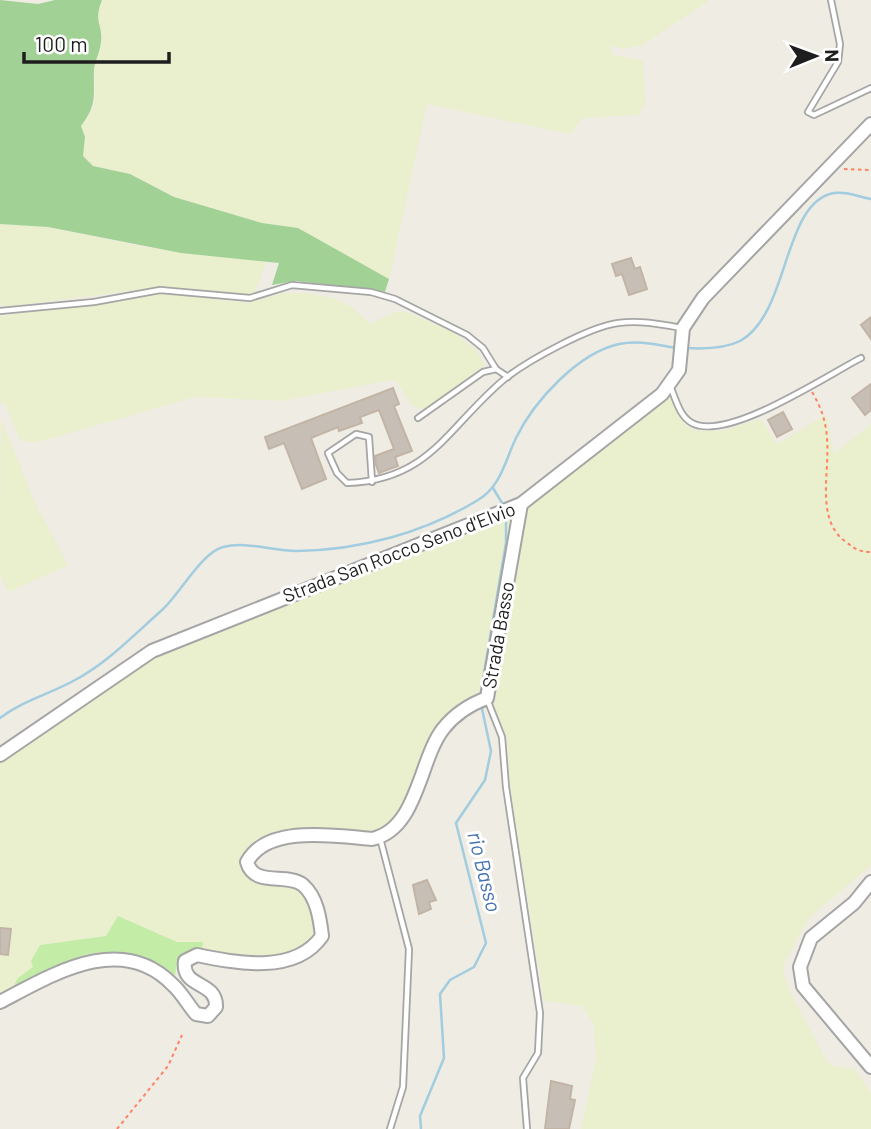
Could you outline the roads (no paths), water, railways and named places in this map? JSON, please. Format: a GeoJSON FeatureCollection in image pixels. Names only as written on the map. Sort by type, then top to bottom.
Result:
{"type":"FeatureCollection","features":[{"type":"Feature","properties":{"kind":"street"},"geometry":{"type":"LineString","coordinates":[[672,383],[681,362],[683,332],[704,298],[871,124]]}},
{"type":"Feature","properties":{"kind":"street","name":"Strada San Rocco Seno d'Elvio"},"geometry":{"type":"LineString","coordinates":[[0,755],[152,651],[511,509],[672,383]]}},
{"type":"Feature","properties":{"kind":"street","name":"Strada Basso"},"geometry":{"type":"LineString","coordinates":[[380,837],[399,821],[409,804],[442,730],[482,700],[511,509]]}},
{"type":"Feature","properties":{"kind":"street"},"geometry":{"type":"LineString","coordinates":[[0,1002],[79,963],[96,959],[125,960],[155,971],[173,984],[196,1014],[208,1016],[216,1007],[217,997],[213,991],[188,978],[184,971],[185,961],[197,955],[244,965],[268,962],[313,949],[322,936],[319,913],[309,891],[294,880],[257,876],[249,869],[247,862],[253,851],[272,842],[301,834],[380,837]]}},
{"type":"Feature","properties":{"kind":"street"},"geometry":{"type":"LineString","coordinates":[[871,882],[854,903],[810,938],[800,967],[803,986],[871,1067]]}},
{"type":"Feature","properties":{"kind":"lane"},"geometry":{"type":"LineString","coordinates":[[831,0],[840,44],[838,62],[808,112],[814,115],[871,88]]}},
{"type":"Feature","properties":{"kind":"lane"},"geometry":{"type":"LineString","coordinates":[[0,311],[93,302],[160,290],[250,298],[292,285],[316,285],[371,292],[447,323],[483,348],[496,369],[508,377]]}},
{"type":"Feature","properties":{"kind":"lane"},"geometry":{"type":"LineString","coordinates":[[372,482],[369,437],[356,434],[328,453],[337,473],[347,483],[372,482],[397,475],[422,461],[508,377],[577,339],[614,323],[645,321],[683,332]]}},
{"type":"Feature","properties":{"kind":"lane"},"geometry":{"type":"LineString","coordinates":[[672,383],[680,412],[689,422],[703,427],[721,428],[752,416],[860,358]]}},
{"type":"Feature","properties":{"kind":"lane"},"geometry":{"type":"LineString","coordinates":[[418,418],[483,372],[496,369]]}},
{"type":"Feature","properties":{"kind":"lane"},"geometry":{"type":"LineString","coordinates":[[482,700],[505,757],[506,787],[540,1013],[538,1053],[523,1078],[527,1129]]}},
{"type":"Feature","properties":{"kind":"lane"},"geometry":{"type":"LineString","coordinates":[[380,837],[409,949],[403,1087],[390,1129]]}},
{"type":"Feature","properties":{"kind":"waterway"},"geometry":{"type":"LineString","coordinates":[[687,348],[727,346],[740,341],[756,327],[778,285],[804,216],[817,201],[834,193],[848,193],[871,199]]}},
{"type":"Feature","properties":{"kind":"waterway"},"geometry":{"type":"LineString","coordinates":[[0,718],[18,706],[75,680],[109,657],[162,610],[199,565],[215,551],[232,545],[288,551],[344,547],[391,538],[436,522],[478,500],[492,488],[516,438],[534,409],[559,380],[588,357],[604,349],[627,343],[677,348]]}},
{"type":"Feature","properties":{"kind":"waterway","name":"rio Basso"},"geometry":{"type":"LineString","coordinates":[[493,488],[505,508]]}},
{"type":"Feature","properties":{"kind":"waterway","name":"rio Basso"},"geometry":{"type":"LineString","coordinates":[[480,697],[506,543],[506,514]]}},
{"type":"Feature","properties":{"kind":"waterway","name":"rio Basso"},"geometry":{"type":"LineString","coordinates":[[421,1129],[420,1116],[444,1058],[440,994],[450,980],[474,967],[486,943],[456,823],[485,780],[491,751],[481,704]]}}]}
